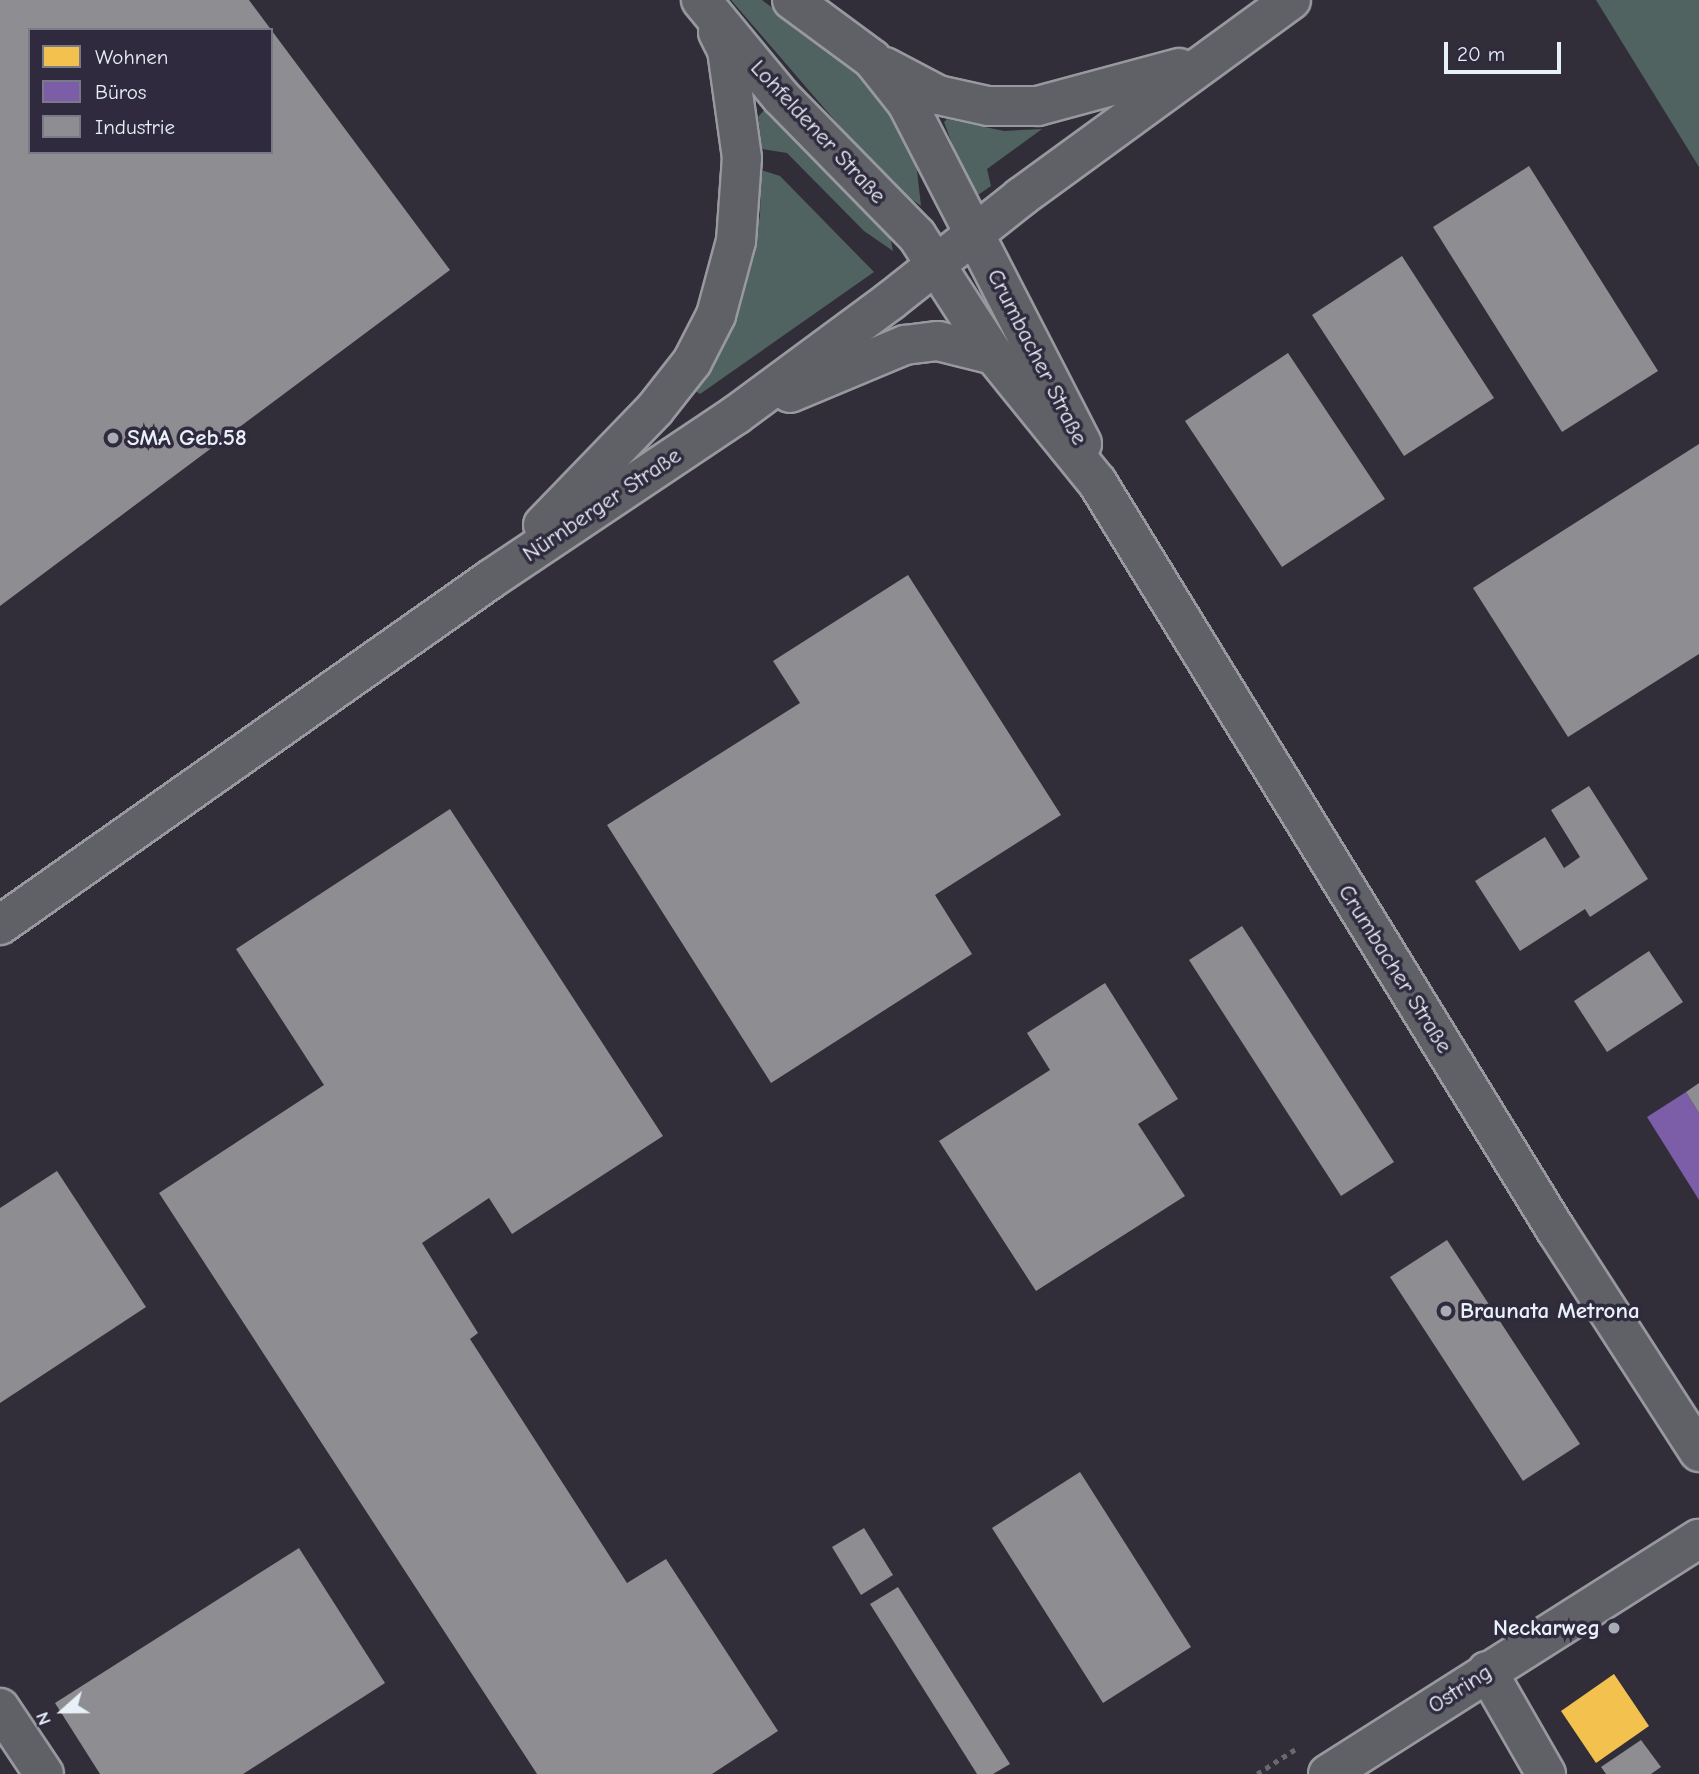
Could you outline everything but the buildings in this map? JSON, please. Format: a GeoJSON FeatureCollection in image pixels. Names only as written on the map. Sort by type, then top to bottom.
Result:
{"type":"FeatureCollection","features":[{"type":"Feature","properties":{"kind":"main road"},"geometry":{"type":"LineString","coordinates":[[792,0],[872,59],[937,95],[988,106],[1038,106],[1205,61]]}},
{"type":"Feature","properties":{"kind":"main road","name":"Nürnberger Straße"},"geometry":{"type":"LineString","coordinates":[[0,925],[491,579],[736,415],[974,233],[1290,0]]}},
{"type":"Feature","properties":{"kind":"main road"},"geometry":{"type":"LineString","coordinates":[[491,579],[655,409],[692,362],[716,315],[736,241],[742,158],[727,50],[703,2]]}},
{"type":"Feature","properties":{"kind":"main road","name":"Lohfeldener Straße"},"geometry":{"type":"LineString","coordinates":[[703,2],[781,97],[937,262]]}},
{"type":"Feature","properties":{"kind":"main road"},"geometry":{"type":"LineString","coordinates":[[872,59],[907,103],[974,233]]}},
{"type":"Feature","properties":{"kind":"main road","name":"Crumbacher Straße"},"geometry":{"type":"LineString","coordinates":[[974,233],[1067,409],[1097,482]]}},
{"type":"Feature","properties":{"kind":"main road","name":"Crumbacher Straße"},"geometry":{"type":"LineString","coordinates":[[937,262],[994,355],[1097,482],[1556,1230],[1699,1452]]}},
{"type":"Feature","properties":{"kind":"main road"},"geometry":{"type":"LineString","coordinates":[[736,415],[905,345],[938,341],[994,355]]}},
{"type":"Feature","properties":{"kind":"main road","name":"Ostring"},"geometry":{"type":"LineString","coordinates":[[1328,1774],[1699,1539]]}},
{"type":"Feature","properties":{"kind":"main road"},"geometry":{"type":"LineString","coordinates":[[1487,1671],[1546,1774]]}},
{"type":"Feature","properties":{"kind":"main road"},"geometry":{"type":"LineString","coordinates":[[0,1709],[44,1774]]}},
{"type":"Feature","properties":{"kind":"shaded area"},"geometry":{"type":"Polygon","coordinates":[[[731,0],[762,0],[860,75],[883,101],[915,153],[921,206],[903,193],[843,130],[731,0]]]}},
{"type":"Feature","properties":{"kind":"shaded area"},"geometry":{"type":"Polygon","coordinates":[[[1596,0],[1699,0],[1699,167],[1596,0]]]}},
{"type":"Feature","properties":{"kind":"shaded area"},"geometry":{"type":"Polygon","coordinates":[[[765,109],[890,236],[893,251],[864,231],[787,153],[762,149],[758,117],[765,109]]]}},
{"type":"Feature","properties":{"kind":"shaded area"},"geometry":{"type":"Polygon","coordinates":[[[947,119],[1004,131],[1042,129],[987,169],[991,186],[978,195],[967,184],[944,122],[947,119]]]}},
{"type":"Feature","properties":{"kind":"shaded area"},"geometry":{"type":"Polygon","coordinates":[[[761,170],[780,176],[874,272],[700,394],[690,388],[719,341],[747,278],[760,216],[761,170]]]}},
{"type":"Feature","properties":{"kind":"place","name":"SMA Geb.58"},"geometry":{"type":"Point","coordinates":[113,438]}},
{"type":"Feature","properties":{"kind":"place","name":"Braunata Metrona"},"geometry":{"type":"Point","coordinates":[1446,1311]}},
{"type":"Feature","properties":{"kind":"place","name":"Neckarweg"},"geometry":{"type":"Point","coordinates":[1614,1628]}}]}
